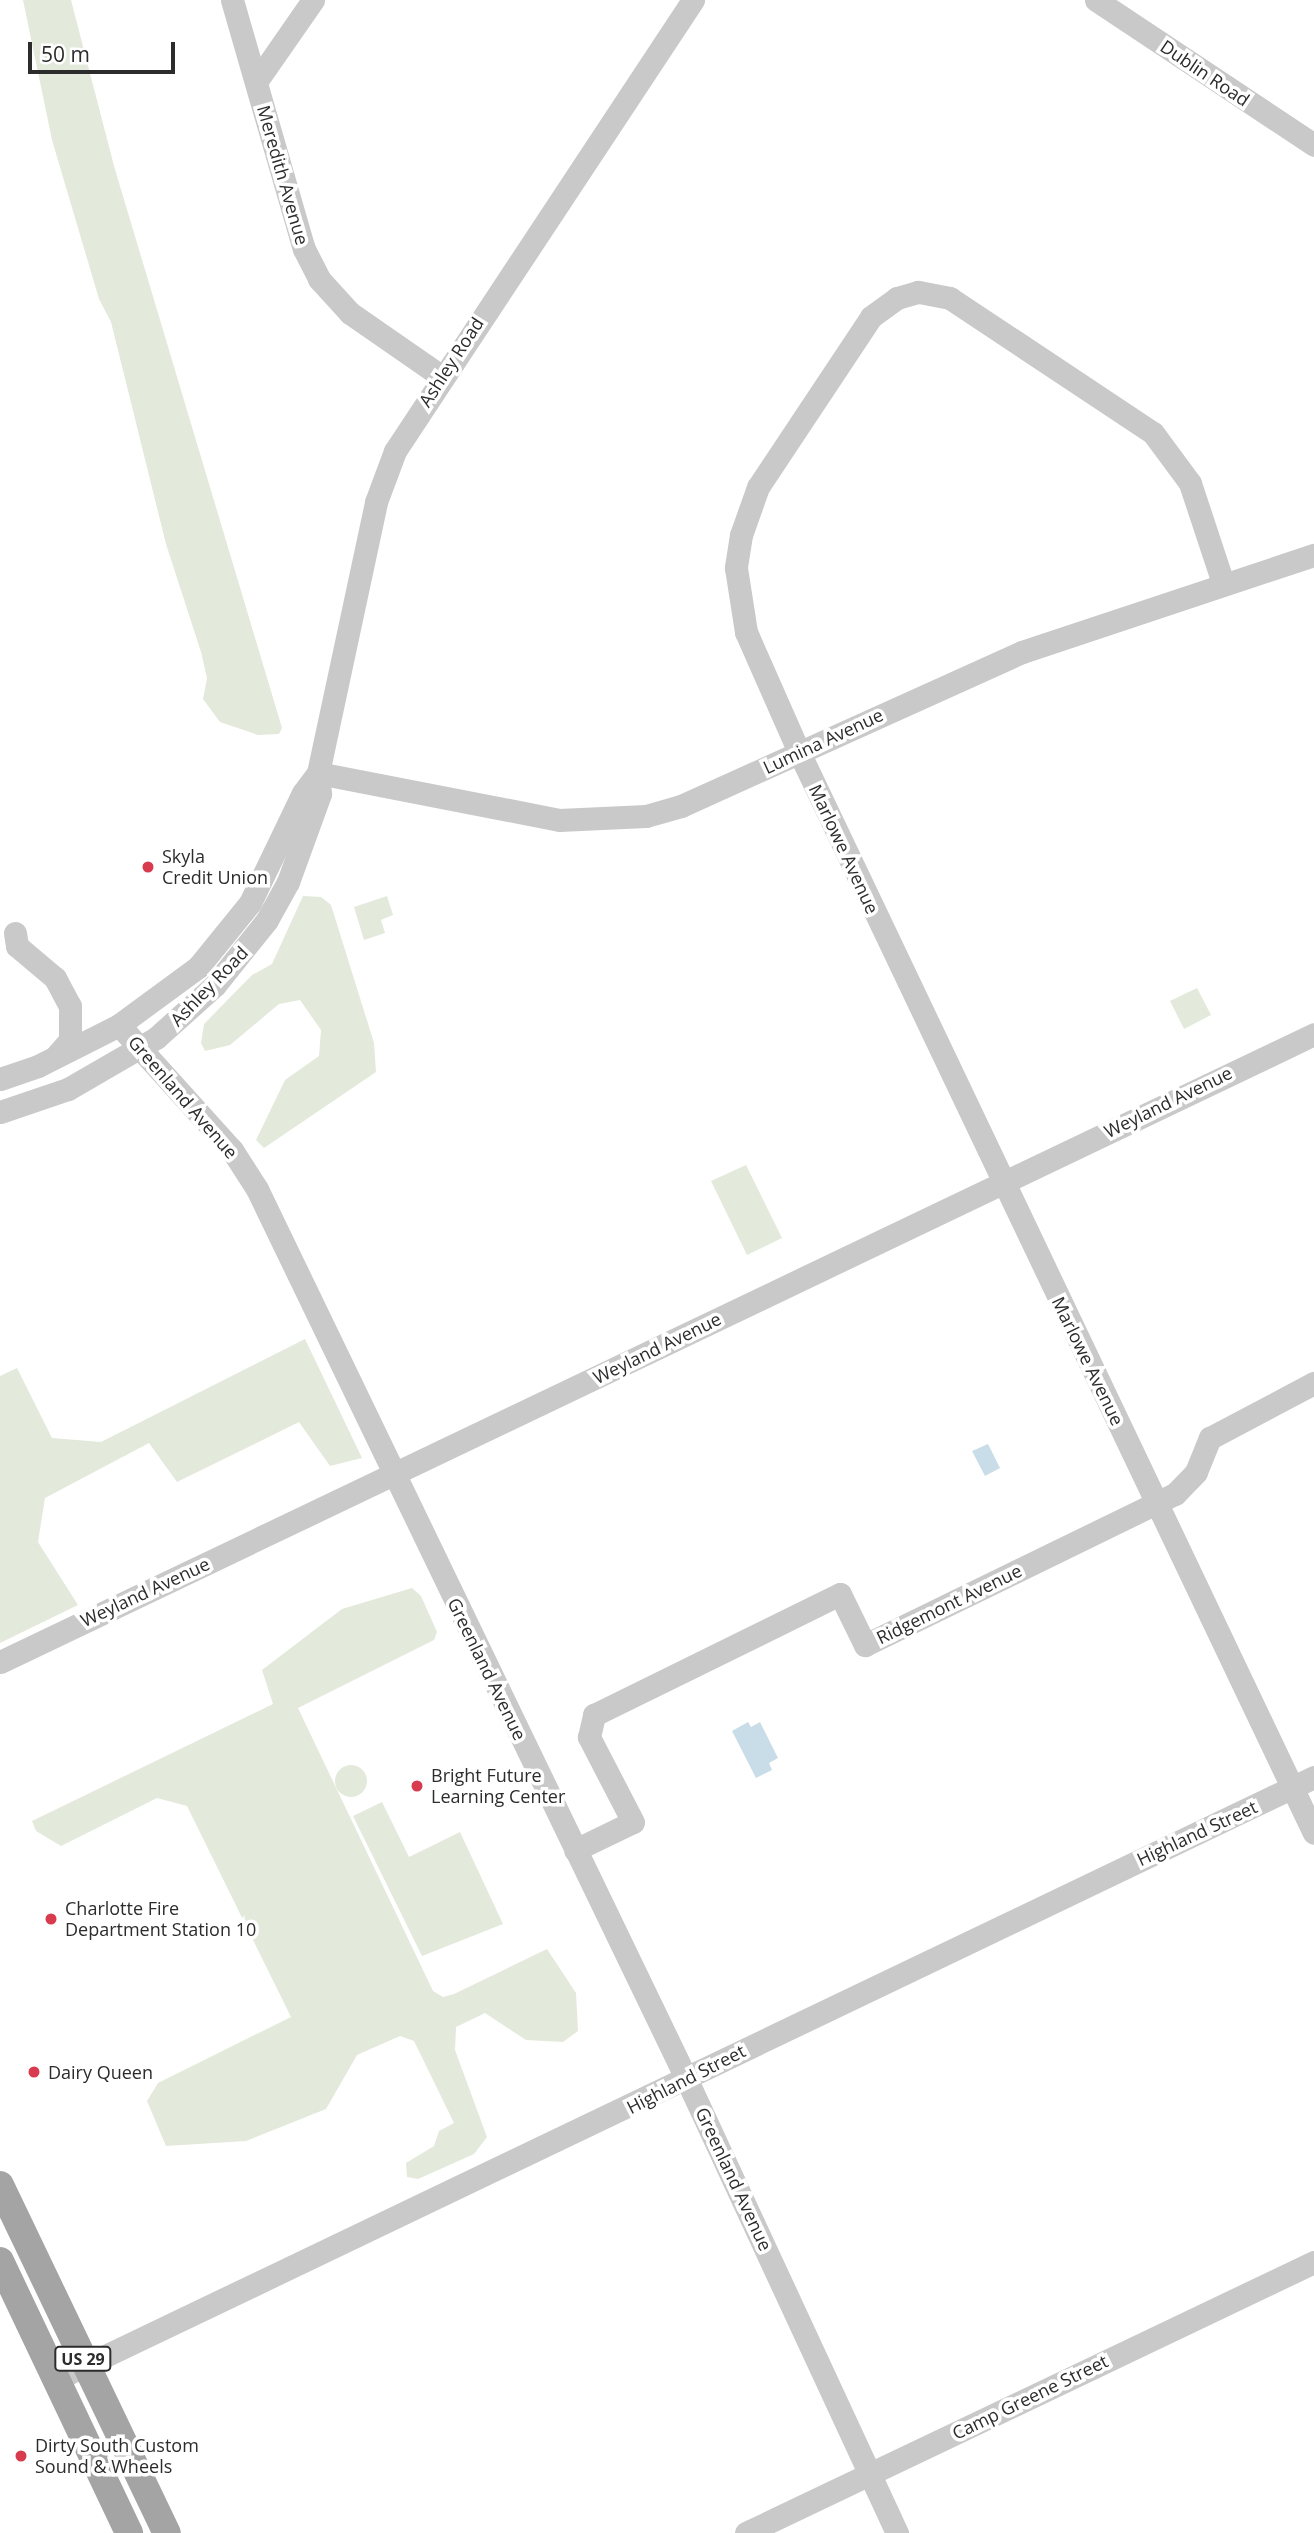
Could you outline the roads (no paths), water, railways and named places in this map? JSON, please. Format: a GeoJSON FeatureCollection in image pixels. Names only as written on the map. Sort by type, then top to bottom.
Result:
{"type":"FeatureCollection","features":[{"type":"Feature","properties":{"kind":"main road","name":"US 29"},"geometry":{"type":"LineString","coordinates":[[0,2185],[167,2533]]}},
{"type":"Feature","properties":{"kind":"main road","name":"US 29"},"geometry":{"type":"LineString","coordinates":[[0,2261],[129,2533]]}},
{"type":"Feature","properties":{"kind":"street","name":"Meredith Avenue"},"geometry":{"type":"LineString","coordinates":[[232,0],[304,249],[319,279],[350,313],[441,376]]}},
{"type":"Feature","properties":{"kind":"street"},"geometry":{"type":"LineString","coordinates":[[256,82],[313,0]]}},
{"type":"Feature","properties":{"kind":"street","name":"Ashley Road"},"geometry":{"type":"LineString","coordinates":[[0,1112],[68,1089],[141,1048],[200,1001],[267,920],[304,843],[321,788],[318,773],[376,502],[395,451],[441,376],[693,0]]}},
{"type":"Feature","properties":{"kind":"street","name":"Dublin Road"},"geometry":{"type":"LineString","coordinates":[[1096,0],[1314,145]]}},
{"type":"Feature","properties":{"kind":"street","name":"Marlowe Avenue"},"geometry":{"type":"LineString","coordinates":[[1223,583],[1190,483],[1153,433],[950,298],[918,292],[897,298],[871,317],[758,487],[741,535],[736,568],[746,632],[799,752],[1314,1833]]}},
{"type":"Feature","properties":{"kind":"street","name":"Lumina Avenue"},"geometry":{"type":"LineString","coordinates":[[318,773],[588,822],[627,819],[681,806],[1022,652],[1223,583],[1314,555]]}},
{"type":"Feature","properties":{"kind":"street","name":"Ashley Road"},"geometry":{"type":"LineString","coordinates":[[0,1079],[51,1060],[119,1025],[178,985],[231,931],[264,878],[303,793],[318,773]]}},
{"type":"Feature","properties":{"kind":"street"},"geometry":{"type":"LineString","coordinates":[[15,933],[17,946],[51,972],[71,1006],[70,1040],[51,1060]]}},
{"type":"Feature","properties":{"kind":"street","name":"Greenland Avenue"},"geometry":{"type":"LineString","coordinates":[[119,1025],[232,1150],[254,1182],[686,2078],[897,2533]]}},
{"type":"Feature","properties":{"kind":"street","name":"Weyland Avenue"},"geometry":{"type":"LineString","coordinates":[[0,1662],[1314,1034]]}},
{"type":"Feature","properties":{"kind":"street","name":"Ridgemont Avenue"},"geometry":{"type":"LineString","coordinates":[[575,1850],[633,1822],[589,1737],[594,1715],[840,1594],[865,1645],[1183,1489],[1210,1438],[1222,1428],[1314,1383]]}},
{"type":"Feature","properties":{"kind":"street","name":"Highland Street"},"geometry":{"type":"LineString","coordinates":[[57,2379],[1314,1777]]}},
{"type":"Feature","properties":{"kind":"street","name":"Camp Greene Street"},"geometry":{"type":"LineString","coordinates":[[746,2533],[1314,2262]]}},
{"type":"Feature","properties":{"kind":"water"},"geometry":{"type":"Polygon","coordinates":[[[988,1444],[1000,1468],[985,1476],[972,1451],[988,1444]]]}},
{"type":"Feature","properties":{"kind":"water"},"geometry":{"type":"Polygon","coordinates":[[[748,1722],[751,1727],[760,1722],[778,1758],[769,1763],[772,1770],[756,1778],[732,1731],[748,1722]]]}},
{"type":"Feature","properties":{"kind":"place","name":"Skyla Credit Union"},"geometry":{"type":"Point","coordinates":[148,867]}},
{"type":"Feature","properties":{"kind":"place","name":"Bright Future Learning Center"},"geometry":{"type":"Point","coordinates":[417,1786]}},
{"type":"Feature","properties":{"kind":"place","name":"Charlotte Fire Department Station 10"},"geometry":{"type":"Point","coordinates":[51,1919]}},
{"type":"Feature","properties":{"kind":"place","name":"Dairy Queen"},"geometry":{"type":"Point","coordinates":[34,2072]}},
{"type":"Feature","properties":{"kind":"place","name":"Dirty South Custom Sound & Wheels"},"geometry":{"type":"Point","coordinates":[21,2456]}}]}
